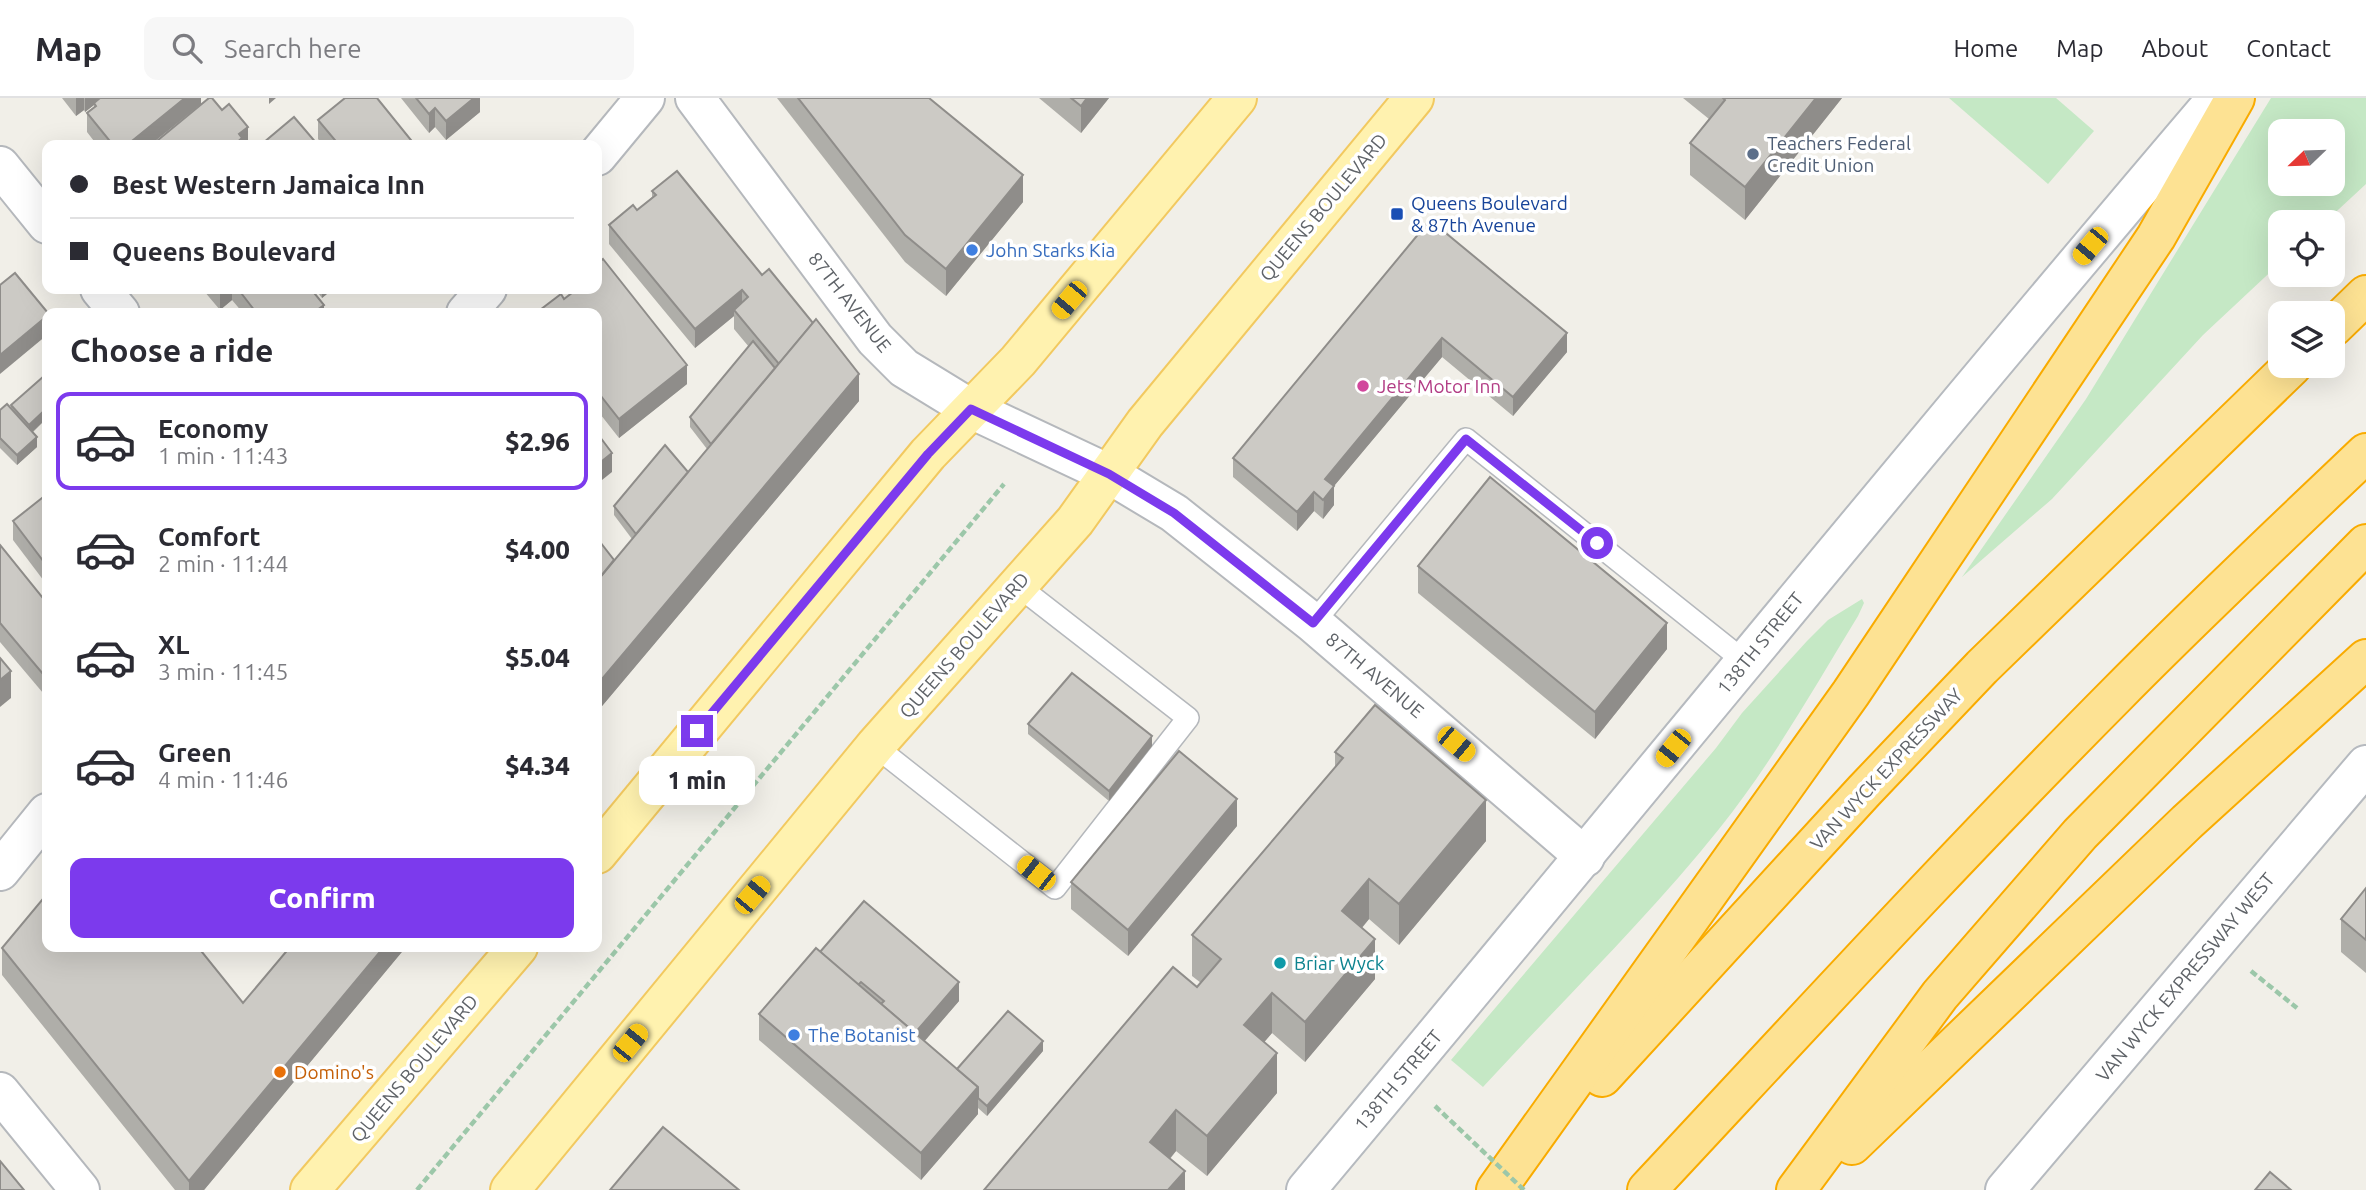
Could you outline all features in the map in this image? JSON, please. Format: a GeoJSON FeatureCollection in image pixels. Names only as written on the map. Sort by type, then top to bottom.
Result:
{"type":"FeatureCollection","features":[{"type":"Feature","properties":{"kind":"highway"},"geometry":{"type":"LineString","coordinates":[[1497,1190],[1851,693],[2156,237],[2235,98]]}},
{"type":"Feature","properties":{"kind":"highway"},"geometry":{"type":"LineString","coordinates":[[2345,315],[2366,295]]}},
{"type":"Feature","properties":{"kind":"highway","name":"VAN WYCK EXPRESSWAY"},"geometry":{"type":"LineString","coordinates":[[1497,1190],[1864,791],[1982,667],[2280,378]]}},
{"type":"Feature","properties":{"kind":"highway"},"geometry":{"type":"LineString","coordinates":[[1647,1190],[2109,702],[2366,453]]}},
{"type":"Feature","properties":{"kind":"highway"},"geometry":{"type":"LineString","coordinates":[[1796,1190],[1940,995],[2080,834],[2366,544]]}},
{"type":"Feature","properties":{"kind":"highway"},"geometry":{"type":"LineString","coordinates":[[1805,1190],[2187,822],[2366,659]]}},
{"type":"Feature","properties":{"kind":"main road"},"geometry":{"type":"LineString","coordinates":[[602,150],[645,98]]}},
{"type":"Feature","properties":{"kind":"main road","name":"87TH AVENUE"},"geometry":{"type":"LineString","coordinates":[[695,98],[875,339],[904,368],[971,409],[1109,474],[1174,513],[1313,623],[1585,857]]}},
{"type":"Feature","properties":{"kind":"main road"},"geometry":{"type":"LineString","coordinates":[[602,848],[919,464],[1018,361],[1237,98]]}},
{"type":"Feature","properties":{"kind":"main road","name":"QUEENS BOULEVARD"},"geometry":{"type":"LineString","coordinates":[[510,1190],[876,746],[1074,521],[1145,424],[1414,98]]}},
{"type":"Feature","properties":{"kind":"main road","name":"138TH STREET"},"geometry":{"type":"LineString","coordinates":[[1306,1190],[2072,267],[2217,98]]}},
{"type":"Feature","properties":{"kind":"main road"},"geometry":{"type":"LineString","coordinates":[[0,166],[42,218]]}},
{"type":"Feature","properties":{"kind":"main road"},"geometry":{"type":"LineString","coordinates":[[104,294],[116,308]]}},
{"type":"Feature","properties":{"kind":"main road"},"geometry":{"type":"LineString","coordinates":[[470,308],[482,294]]}},
{"type":"Feature","properties":{"kind":"main road","name":"VAN WYCK EXPRESSWAY WEST"},"geometry":{"type":"LineString","coordinates":[[2005,1190],[2366,765]]}},
{"type":"Feature","properties":{"kind":"main road"},"geometry":{"type":"LineString","coordinates":[[0,871],[42,819]]}},
{"type":"Feature","properties":{"kind":"main road","name":"QUEENS BOULEVARD"},"geometry":{"type":"LineString","coordinates":[[310,1190],[514,952]]}},
{"type":"Feature","properties":{"kind":"main road"},"geometry":{"type":"LineString","coordinates":[[0,1092],[80,1190]]}},
{"type":"Feature","properties":{"kind":"lane"},"geometry":{"type":"LineString","coordinates":[[1313,623],[1466,439],[1744,661]]}},
{"type":"Feature","properties":{"kind":"lane"},"geometry":{"type":"LineString","coordinates":[[876,746],[1055,888],[1188,718],[1017,585]]}},
{"type":"Feature","properties":{"kind":"path"},"geometry":{"type":"LineString","coordinates":[[417,1190],[1004,484]]}},
{"type":"Feature","properties":{"kind":"path"},"geometry":{"type":"LineString","coordinates":[[2250,970],[2297,1008]]}},
{"type":"Feature","properties":{"kind":"path"},"geometry":{"type":"LineString","coordinates":[[1435,1107],[1524,1190]]}},
{"type":"Feature","properties":{"kind":"green space"},"geometry":{"type":"Polygon","coordinates":[[[1949,98],[2056,98],[2094,131],[2048,184],[1949,98]]]}},
{"type":"Feature","properties":{"kind":"green space"},"geometry":{"type":"Polygon","coordinates":[[[2271,98],[2366,98],[2366,184],[2338,210],[2268,210],[2268,274],[2203,335],[2052,499],[1962,577],[2086,399],[2271,98]]]}},
{"type":"Feature","properties":{"kind":"green space"},"geometry":{"type":"Polygon","coordinates":[[[1862,599],[1864,603],[1858,616],[1792,725],[1719,829],[1633,928],[1483,1087],[1451,1060],[1716,748],[1742,713],[1828,620],[1862,599]]]}},
{"type":"Feature","properties":{"kind":"building"},"geometry":{"type":"Polygon","coordinates":[[[100,98],[185,98],[133,140],[109,140],[87,113],[96,106],[94,103],[100,98]]]}},
{"type":"Feature","properties":{"kind":"building"},"geometry":{"type":"Polygon","coordinates":[[[209,98],[222,110],[229,104],[248,127],[239,134],[242,138],[240,140],[158,140],[209,98]]]}},
{"type":"Feature","properties":{"kind":"building"},"geometry":{"type":"Polygon","coordinates":[[[345,98],[377,98],[411,140],[335,140],[318,120],[345,98]]]}},
{"type":"Feature","properties":{"kind":"building"},"geometry":{"type":"Polygon","coordinates":[[[416,98],[474,98],[446,121],[435,108],[429,114],[416,98]]]}},
{"type":"Feature","properties":{"kind":"building"},"geometry":{"type":"Polygon","coordinates":[[[798,98],[929,98],[1023,175],[946,269],[905,235],[798,98]]]}},
{"type":"Feature","properties":{"kind":"building"},"geometry":{"type":"Polygon","coordinates":[[[1071,98],[1087,98],[1081,106],[1071,98]]]}},
{"type":"Feature","properties":{"kind":"building"},"geometry":{"type":"Polygon","coordinates":[[[1723,98],[1816,98],[1745,187],[1690,143],[1725,100],[1723,98]]]}},
{"type":"Feature","properties":{"kind":"building"},"geometry":{"type":"Polygon","coordinates":[[[294,117],[314,140],[267,140],[294,117]]]}},
{"type":"Feature","properties":{"kind":"building"},"geometry":{"type":"Polygon","coordinates":[[[677,171],[762,275],[769,269],[813,323],[779,364],[734,310],[748,297],[742,290],[695,329],[609,225],[633,205],[637,210],[656,195],[652,191],[677,171]]]}},
{"type":"Feature","properties":{"kind":"building","name":"Jets Motor Inn"},"geometry":{"type":"Polygon","coordinates":[[[1430,220],[1567,333],[1513,397],[1442,338],[1325,479],[1334,486],[1323,500],[1314,492],[1297,512],[1233,458],[1430,220]]]}},
{"type":"Feature","properties":{"kind":"building"},"geometry":{"type":"Polygon","coordinates":[[[602,260],[687,365],[619,419],[602,397],[602,308],[543,308],[561,294],[564,299],[570,294],[602,294],[602,260]]]}},
{"type":"Feature","properties":{"kind":"building"},"geometry":{"type":"Polygon","coordinates":[[[15,273],[44,308],[42,320],[0,355],[0,285],[15,273]]]}},
{"type":"Feature","properties":{"kind":"building"},"geometry":{"type":"Polygon","coordinates":[[[242,294],[315,294],[324,305],[320,308],[253,308],[242,294]]]}},
{"type":"Feature","properties":{"kind":"building"},"geometry":{"type":"Polygon","coordinates":[[[816,319],[859,374],[602,679],[602,575],[816,319]]]}},
{"type":"Feature","properties":{"kind":"building"},"geometry":{"type":"Polygon","coordinates":[[[753,341],[775,368],[711,444],[690,417],[753,341]]]}},
{"type":"Feature","properties":{"kind":"building"},"geometry":{"type":"Polygon","coordinates":[[[42,378],[42,413],[29,425],[11,405],[42,378]]]}},
{"type":"Feature","properties":{"kind":"building"},"geometry":{"type":"Polygon","coordinates":[[[7,404],[37,437],[17,455],[0,438],[0,410],[7,404]]]}},
{"type":"Feature","properties":{"kind":"building"},"geometry":{"type":"Polygon","coordinates":[[[602,440],[612,453],[602,461],[602,440]]]}},
{"type":"Feature","properties":{"kind":"building"},"geometry":{"type":"Polygon","coordinates":[[[665,445],[688,472],[636,534],[614,506],[665,445]]]}},
{"type":"Feature","properties":{"kind":"building"},"geometry":{"type":"Polygon","coordinates":[[[1490,477],[1667,623],[1595,712],[1418,566],[1490,477]]]}},
{"type":"Feature","properties":{"kind":"building"},"geometry":{"type":"Polygon","coordinates":[[[42,498],[42,559],[13,521],[42,498]]]}},
{"type":"Feature","properties":{"kind":"building"},"geometry":{"type":"Polygon","coordinates":[[[602,544],[614,560],[602,575],[602,544]]]}},
{"type":"Feature","properties":{"kind":"building"},"geometry":{"type":"Polygon","coordinates":[[[0,545],[42,597],[42,673],[0,623],[0,545]]]}},
{"type":"Feature","properties":{"kind":"building"},"geometry":{"type":"Polygon","coordinates":[[[0,658],[11,671],[0,680],[0,658]]]}},
{"type":"Feature","properties":{"kind":"building"},"geometry":{"type":"Polygon","coordinates":[[[1072,673],[1152,736],[1109,791],[1028,724],[1072,673]]]}},
{"type":"Feature","properties":{"kind":"building","name":"Briar Wyck"},"geometry":{"type":"Polygon","coordinates":[[[1375,705],[1486,800],[1399,904],[1369,879],[1342,911],[1375,939],[1305,1022],[1272,993],[1244,1025],[1277,1053],[1207,1136],[1176,1110],[1150,1142],[1185,1171],[1168,1190],[984,1190],[1173,967],[1197,987],[1221,959],[1192,935],[1343,758],[1335,752],[1375,705]]]}},
{"type":"Feature","properties":{"kind":"building"},"geometry":{"type":"Polygon","coordinates":[[[1179,751],[1237,799],[1128,930],[1071,882],[1179,751]]]}},
{"type":"Feature","properties":{"kind":"building"},"geometry":{"type":"Polygon","coordinates":[[[2366,888],[2366,940],[2341,919],[2366,888]]]}},
{"type":"Feature","properties":{"kind":"building"},"geometry":{"type":"Polygon","coordinates":[[[42,900],[42,952],[202,952],[243,1003],[286,952],[380,952],[189,1181],[2,948],[42,900]]]}},
{"type":"Feature","properties":{"kind":"building"},"geometry":{"type":"Polygon","coordinates":[[[864,901],[959,982],[915,1033],[881,1004],[884,1001],[861,982],[858,985],[820,952],[864,901]]]}},
{"type":"Feature","properties":{"kind":"building"},"geometry":{"type":"Polygon","coordinates":[[[816,948],[978,1087],[921,1153],[759,1014],[816,948]]]}},
{"type":"Feature","properties":{"kind":"building"},"geometry":{"type":"Polygon","coordinates":[[[1008,1011],[1043,1041],[987,1106],[978,1098],[978,1087],[957,1069],[1008,1011]]]}},
{"type":"Feature","properties":{"kind":"building"},"geometry":{"type":"Polygon","coordinates":[[[663,1127],[739,1190],[610,1190],[663,1127]]]}},
{"type":"Feature","properties":{"kind":"building"},"geometry":{"type":"Polygon","coordinates":[[[0,1161],[24,1190],[0,1190],[0,1161]]]}},
{"type":"Feature","properties":{"kind":"building"},"geometry":{"type":"Polygon","coordinates":[[[2270,1172],[2291,1190],[2255,1190],[2270,1172]]]}},
{"type":"Feature","properties":{"kind":"place","name":"Teachers Federal Credit Union"},"geometry":{"type":"Point","coordinates":[1753,154]}},
{"type":"Feature","properties":{"kind":"place","name":"Queens Boulevard & 87th Avenue"},"geometry":{"type":"Point","coordinates":[1397,214]}},
{"type":"Feature","properties":{"kind":"place","name":"John Starks Kia"},"geometry":{"type":"Point","coordinates":[972,250]}},
{"type":"Feature","properties":{"kind":"place","name":"Jets Motor Inn"},"geometry":{"type":"Point","coordinates":[1363,386]}},
{"type":"Feature","properties":{"kind":"place","name":"Briar Wyck"},"geometry":{"type":"Point","coordinates":[1280,963]}},
{"type":"Feature","properties":{"kind":"place","name":"The Botanist"},"geometry":{"type":"Point","coordinates":[794,1035]}},
{"type":"Feature","properties":{"kind":"place","name":"Domino's"},"geometry":{"type":"Point","coordinates":[280,1072]}},
{"type":"Feature","properties":{"kind":"route"},"geometry":{"type":"LineString","coordinates":[[697,731],[928,454],[971,409],[1109,474],[1174,513],[1313,623],[1466,439],[1597,543]]}}]}
